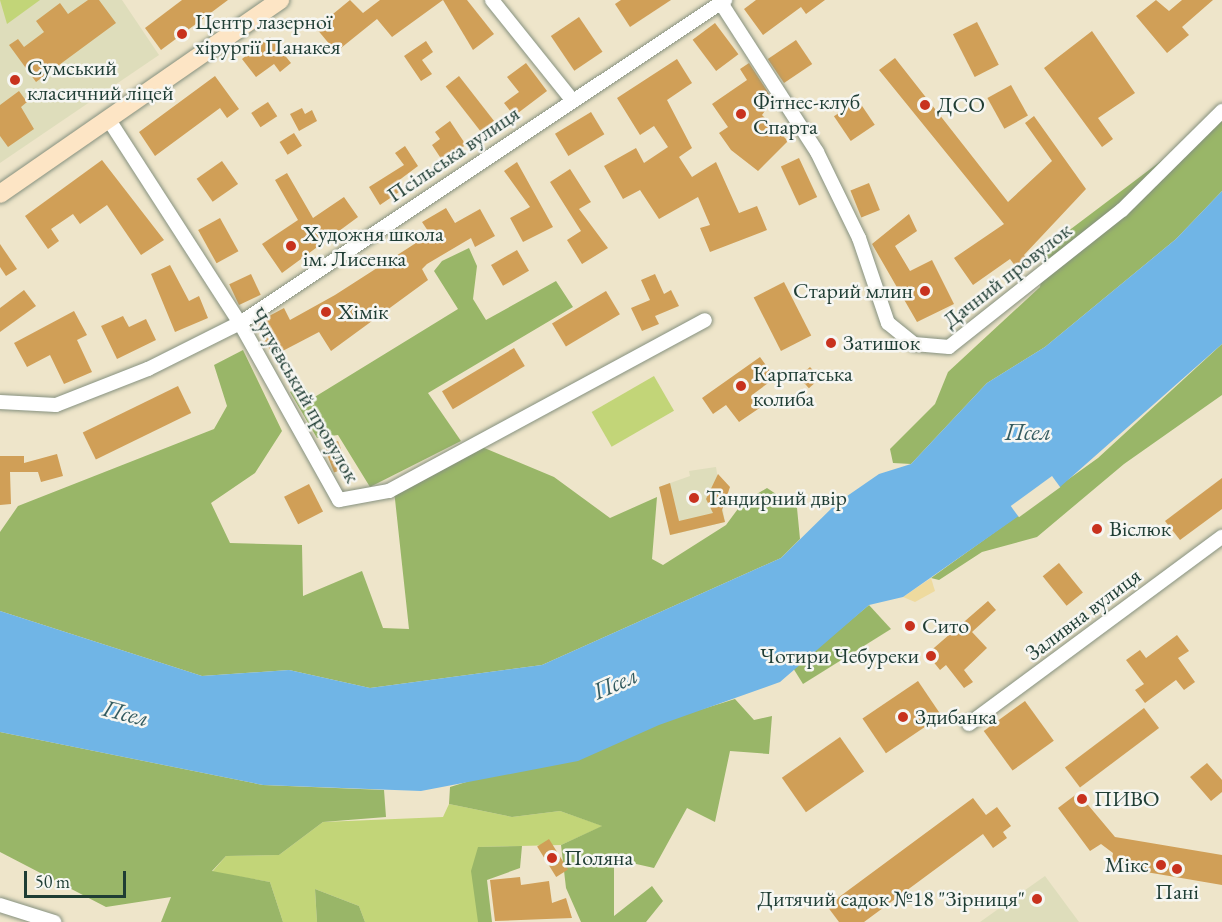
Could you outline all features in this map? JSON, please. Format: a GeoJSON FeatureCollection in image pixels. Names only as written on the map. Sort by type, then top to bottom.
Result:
{"type":"FeatureCollection","features":[{"type":"Feature","properties":{"kind":"main road"},"geometry":{"type":"LineString","coordinates":[[0,194],[280,0]]}},
{"type":"Feature","properties":{"kind":"street"},"geometry":{"type":"LineString","coordinates":[[492,0],[572,100]]}},
{"type":"Feature","properties":{"kind":"street","name":"Псільська вулиця"},"geometry":{"type":"LineString","coordinates":[[0,402],[56,405],[148,369],[240,323],[723,1]]}},
{"type":"Feature","properties":{"kind":"street","name":"Дачний провулок"},"geometry":{"type":"LineString","coordinates":[[723,1],[817,152],[859,238],[888,323],[914,344],[949,347],[1122,210],[1222,111]]}},
{"type":"Feature","properties":{"kind":"street","name":"Чугуєвський провулок"},"geometry":{"type":"LineString","coordinates":[[109,120],[240,323],[339,500],[389,491],[705,320]]}},
{"type":"Feature","properties":{"kind":"street","name":"Заливна вулиця"},"geometry":{"type":"LineString","coordinates":[[969,724],[1222,537]]}},
{"type":"Feature","properties":{"kind":"street"},"geometry":{"type":"LineString","coordinates":[[0,905],[54,922]]}},
{"type":"Feature","properties":{"kind":"shaded area"},"geometry":{"type":"Polygon","coordinates":[[[0,0],[122,0],[159,55],[0,163],[0,0]]]}},
{"type":"Feature","properties":{"kind":"shaded area","name":"Тандирний двір"},"geometry":{"type":"Polygon","coordinates":[[[716,467],[725,522],[671,535],[659,487],[690,476],[689,471],[716,467]]]}},
{"type":"Feature","properties":{"kind":"shaded area","name":"Дитячий садок №18 \"Зірниця\""},"geometry":{"type":"Polygon","coordinates":[[[1045,876],[1079,922],[980,922],[1045,876]]]}},
{"type":"Feature","properties":{"kind":"green space"},"geometry":{"type":"Polygon","coordinates":[[[0,0],[40,0],[7,24],[0,0]]]}},
{"type":"Feature","properties":{"kind":"green space"},"geometry":{"type":"Polygon","coordinates":[[[1222,115],[1222,191],[1176,239],[1045,347],[987,383],[911,464],[893,463],[890,449],[935,404],[948,372],[1040,287],[1047,247],[1222,115]]]}},
{"type":"Feature","properties":{"kind":"green space"},"geometry":{"type":"Polygon","coordinates":[[[469,248],[477,266],[473,299],[486,320],[556,281],[573,307],[428,393],[461,441],[370,487],[338,435],[317,438],[290,392],[303,385],[313,398],[458,309],[434,271],[442,261],[469,248]]]}},
{"type":"Feature","properties":{"kind":"green space"},"geometry":{"type":"Polygon","coordinates":[[[1222,344],[1222,395],[1124,464],[1037,537],[982,552],[939,580],[931,578],[1098,458],[1222,344]]]}},
{"type":"Feature","properties":{"kind":"green space"},"geometry":{"type":"Polygon","coordinates":[[[243,350],[282,431],[255,473],[211,503],[230,543],[302,545],[303,596],[362,571],[383,628],[409,629],[394,490],[482,447],[554,477],[610,518],[657,497],[652,559],[663,565],[726,525],[743,502],[767,488],[797,508],[800,539],[781,558],[542,665],[370,688],[289,670],[202,676],[0,611],[0,532],[18,506],[214,429],[227,406],[214,365],[243,350]]]}},
{"type":"Feature","properties":{"kind":"green space"},"geometry":{"type":"Polygon","coordinates":[[[654,376],[674,411],[612,447],[592,412],[654,376]]]}},
{"type":"Feature","properties":{"kind":"green space"},"geometry":{"type":"Polygon","coordinates":[[[869,605],[891,629],[803,684],[793,668],[869,605]]]}},
{"type":"Feature","properties":{"kind":"green space"},"geometry":{"type":"Polygon","coordinates":[[[735,699],[754,720],[772,716],[769,754],[730,751],[715,822],[687,808],[654,868],[614,859],[614,916],[652,886],[663,901],[646,922],[581,922],[566,888],[561,845],[602,826],[560,811],[512,817],[449,804],[450,787],[735,699]]]}},
{"type":"Feature","properties":{"kind":"green space"},"geometry":{"type":"Polygon","coordinates":[[[0,732],[263,785],[384,790],[386,817],[323,822],[279,855],[226,856],[212,871],[270,882],[283,922],[161,922],[171,897],[106,907],[0,852],[0,732]]]}},
{"type":"Feature","properties":{"kind":"green space"},"geometry":{"type":"Polygon","coordinates":[[[449,804],[512,817],[560,811],[603,826],[561,845],[478,847],[478,922],[365,922],[359,906],[315,889],[317,922],[283,922],[270,882],[212,872],[226,856],[279,855],[323,822],[443,817],[449,804]]]}},
{"type":"Feature","properties":{"kind":"green space"},"geometry":{"type":"Polygon","coordinates":[[[522,846],[520,868],[487,880],[492,922],[478,922],[471,871],[478,847],[522,846]]]}},
{"type":"Feature","properties":{"kind":"green space"},"geometry":{"type":"Polygon","coordinates":[[[315,889],[359,906],[365,922],[317,922],[315,889]]]}},
{"type":"Feature","properties":{"kind":"sand"},"geometry":{"type":"Polygon","coordinates":[[[931,578],[935,591],[915,602],[903,597],[931,578]]]}},
{"type":"Feature","properties":{"kind":"water","name":"Псел"},"geometry":{"type":"Polygon","coordinates":[[[1222,191],[1222,344],[1060,487],[903,597],[869,605],[780,682],[659,725],[578,761],[421,791],[263,785],[0,732],[0,611],[202,676],[289,670],[370,688],[542,665],[781,558],[837,503],[879,474],[911,464],[987,383],[1045,347],[1176,239],[1222,191]]]}},
{"type":"Feature","properties":{"kind":"pier"},"geometry":{"type":"Polygon","coordinates":[[[1052,476],[1060,487],[1019,517],[1011,506],[1052,476]]]}},
{"type":"Feature","properties":{"kind":"building"},"geometry":{"type":"Polygon","coordinates":[[[88,0],[99,0],[116,23],[36,82],[9,45],[18,39],[24,47],[44,32],[36,21],[60,3],[68,14],[88,0]]]}},
{"type":"Feature","properties":{"kind":"building"},"geometry":{"type":"Polygon","coordinates":[[[182,0],[228,0],[161,50],[145,28],[182,0]]]}},
{"type":"Feature","properties":{"kind":"building"},"geometry":{"type":"Polygon","coordinates":[[[350,0],[363,13],[380,0],[443,0],[392,37],[377,19],[336,52],[316,28],[350,0]]]}},
{"type":"Feature","properties":{"kind":"building"},"geometry":{"type":"Polygon","coordinates":[[[443,0],[467,0],[494,34],[473,50],[443,0]]]}},
{"type":"Feature","properties":{"kind":"building"},"geometry":{"type":"Polygon","coordinates":[[[621,0],[671,0],[630,27],[615,4],[621,0]]]}},
{"type":"Feature","properties":{"kind":"building"},"geometry":{"type":"Polygon","coordinates":[[[756,0],[825,0],[806,14],[801,7],[763,35],[744,9],[756,0]]]}},
{"type":"Feature","properties":{"kind":"building"},"geometry":{"type":"Polygon","coordinates":[[[1156,0],[1169,11],[1182,0],[1213,0],[1182,27],[1189,35],[1167,53],[1136,16],[1156,0]]]}},
{"type":"Feature","properties":{"kind":"building"},"geometry":{"type":"Polygon","coordinates":[[[579,17],[602,52],[574,71],[551,36],[579,17]]]}},
{"type":"Feature","properties":{"kind":"building"},"geometry":{"type":"Polygon","coordinates":[[[977,22],[999,65],[975,77],[953,34],[977,22]]]}},
{"type":"Feature","properties":{"kind":"building"},"geometry":{"type":"Polygon","coordinates":[[[715,23],[738,54],[716,71],[693,40],[715,23]]]}},
{"type":"Feature","properties":{"kind":"building"},"geometry":{"type":"Polygon","coordinates":[[[1092,31],[1135,93],[1098,118],[1113,139],[1102,147],[1044,68],[1092,31]]]}},
{"type":"Feature","properties":{"kind":"building"},"geometry":{"type":"Polygon","coordinates":[[[270,37],[291,63],[280,72],[274,64],[256,77],[242,59],[270,37]]]}},
{"type":"Feature","properties":{"kind":"building"},"geometry":{"type":"Polygon","coordinates":[[[796,40],[812,64],[784,83],[768,59],[796,40]]]}},
{"type":"Feature","properties":{"kind":"building"},"geometry":{"type":"Polygon","coordinates":[[[426,41],[433,52],[422,60],[432,74],[421,81],[404,56],[426,41]]]}},
{"type":"Feature","properties":{"kind":"building"},"geometry":{"type":"Polygon","coordinates":[[[895,58],[1008,202],[1052,161],[1025,123],[1034,116],[1086,189],[1024,255],[1030,264],[1019,271],[1010,259],[973,285],[954,258],[1004,224],[879,70],[895,58]]]}},
{"type":"Feature","properties":{"kind":"building"},"geometry":{"type":"Polygon","coordinates":[[[677,59],[692,83],[667,100],[692,148],[679,157],[692,177],[716,162],[739,213],[757,206],[767,230],[710,252],[700,228],[710,225],[698,197],[659,219],[640,190],[623,199],[604,166],[636,148],[644,163],[668,147],[654,126],[640,135],[617,98],[677,59]]]}},
{"type":"Feature","properties":{"kind":"building"},"geometry":{"type":"Polygon","coordinates":[[[526,63],[547,91],[514,116],[504,103],[519,92],[507,77],[526,63]]]}},
{"type":"Feature","properties":{"kind":"building"},"geometry":{"type":"Polygon","coordinates":[[[749,63],[773,100],[762,115],[788,141],[758,171],[731,150],[719,133],[728,127],[712,104],[747,80],[740,69],[749,63]]]}},
{"type":"Feature","properties":{"kind":"building"},"geometry":{"type":"Polygon","coordinates":[[[215,76],[239,109],[227,118],[220,108],[155,156],[139,132],[215,76]]]}},
{"type":"Feature","properties":{"kind":"building"},"geometry":{"type":"Polygon","coordinates":[[[459,76],[494,121],[481,131],[446,86],[459,76]]]}},
{"type":"Feature","properties":{"kind":"building"},"geometry":{"type":"Polygon","coordinates":[[[1011,85],[1028,116],[1004,129],[987,98],[1011,85]]]}},
{"type":"Feature","properties":{"kind":"building"},"geometry":{"type":"Polygon","coordinates":[[[19,91],[27,102],[21,107],[34,129],[8,147],[0,136],[0,105],[19,91]]]}},
{"type":"Feature","properties":{"kind":"building"},"geometry":{"type":"Polygon","coordinates":[[[858,100],[875,125],[851,141],[834,116],[858,100]]]}},
{"type":"Feature","properties":{"kind":"building"},"geometry":{"type":"Polygon","coordinates":[[[268,102],[277,116],[260,127],[251,113],[268,102]]]}},
{"type":"Feature","properties":{"kind":"building"},"geometry":{"type":"Polygon","coordinates":[[[302,108],[305,114],[312,110],[317,121],[299,131],[290,114],[302,108]]]}},
{"type":"Feature","properties":{"kind":"building"},"geometry":{"type":"Polygon","coordinates":[[[591,112],[604,134],[568,156],[555,134],[591,112]]]}},
{"type":"Feature","properties":{"kind":"building"},"geometry":{"type":"Polygon","coordinates":[[[450,121],[466,145],[442,160],[432,145],[440,139],[435,132],[450,121]]]}},
{"type":"Feature","properties":{"kind":"building"},"geometry":{"type":"Polygon","coordinates":[[[294,133],[302,146],[288,155],[280,142],[294,133]]]}},
{"type":"Feature","properties":{"kind":"building"},"geometry":{"type":"Polygon","coordinates":[[[405,146],[418,166],[394,184],[399,192],[380,205],[369,187],[404,165],[395,153],[405,146]]]}},
{"type":"Feature","properties":{"kind":"building"},"geometry":{"type":"Polygon","coordinates":[[[799,158],[817,197],[799,205],[781,166],[799,158]]]}},
{"type":"Feature","properties":{"kind":"building"},"geometry":{"type":"Polygon","coordinates":[[[102,160],[164,240],[141,255],[107,205],[80,224],[73,214],[51,229],[59,241],[48,249],[25,216],[102,160]]]}},
{"type":"Feature","properties":{"kind":"building"},"geometry":{"type":"Polygon","coordinates":[[[222,161],[238,184],[213,202],[197,179],[222,161]]]}},
{"type":"Feature","properties":{"kind":"building"},"geometry":{"type":"Polygon","coordinates":[[[517,162],[553,227],[523,242],[510,218],[530,207],[504,171],[517,162]]]}},
{"type":"Feature","properties":{"kind":"building"},"geometry":{"type":"Polygon","coordinates":[[[570,169],[591,202],[579,209],[608,248],[582,264],[567,240],[581,231],[550,182],[570,169]]]}},
{"type":"Feature","properties":{"kind":"building"},"geometry":{"type":"Polygon","coordinates":[[[287,173],[313,218],[344,197],[358,217],[282,273],[262,244],[298,220],[275,180],[287,173]]]}},
{"type":"Feature","properties":{"kind":"building"},"geometry":{"type":"Polygon","coordinates":[[[869,183],[880,210],[861,217],[850,190],[869,183]]]}},
{"type":"Feature","properties":{"kind":"building"},"geometry":{"type":"Polygon","coordinates":[[[446,208],[455,223],[480,209],[495,236],[475,247],[471,238],[427,264],[422,269],[428,280],[331,351],[319,332],[273,356],[256,323],[284,308],[290,320],[335,295],[430,234],[422,222],[446,208]]]}},
{"type":"Feature","properties":{"kind":"building"},"geometry":{"type":"Polygon","coordinates":[[[909,214],[917,231],[895,246],[910,271],[932,260],[954,304],[917,322],[872,244],[909,214]]]}},
{"type":"Feature","properties":{"kind":"building"},"geometry":{"type":"Polygon","coordinates":[[[220,218],[238,251],[217,263],[198,230],[220,218]]]}},
{"type":"Feature","properties":{"kind":"building"},"geometry":{"type":"Polygon","coordinates":[[[0,244],[17,269],[6,276],[0,267],[0,244]]]}},
{"type":"Feature","properties":{"kind":"building"},"geometry":{"type":"Polygon","coordinates":[[[517,250],[529,271],[503,286],[491,265],[517,250]]]}},
{"type":"Feature","properties":{"kind":"building"},"geometry":{"type":"Polygon","coordinates":[[[170,265],[189,301],[199,296],[208,318],[175,332],[151,274],[170,265]]]}},
{"type":"Feature","properties":{"kind":"building"},"geometry":{"type":"Polygon","coordinates":[[[251,274],[261,295],[239,305],[229,284],[251,274]]]}},
{"type":"Feature","properties":{"kind":"building"},"geometry":{"type":"Polygon","coordinates":[[[655,274],[664,294],[671,290],[679,306],[655,316],[659,324],[642,331],[631,308],[650,300],[641,280],[655,274]]]}},
{"type":"Feature","properties":{"kind":"building"},"geometry":{"type":"Polygon","coordinates":[[[784,282],[811,335],[781,351],[754,297],[784,282]]]}},
{"type":"Feature","properties":{"kind":"building"},"geometry":{"type":"Polygon","coordinates":[[[24,290],[36,306],[0,332],[0,308],[24,290]]]}},
{"type":"Feature","properties":{"kind":"building"},"geometry":{"type":"Polygon","coordinates":[[[606,291],[620,314],[566,347],[552,323],[606,291]]]}},
{"type":"Feature","properties":{"kind":"building"},"geometry":{"type":"Polygon","coordinates":[[[74,311],[87,335],[77,340],[92,372],[64,384],[50,355],[27,367],[14,343],[74,311]]]}},
{"type":"Feature","properties":{"kind":"building"},"geometry":{"type":"Polygon","coordinates":[[[123,316],[129,327],[146,319],[156,340],[117,359],[101,326],[123,316]]]}},
{"type":"Feature","properties":{"kind":"building"},"geometry":{"type":"Polygon","coordinates":[[[514,348],[525,366],[453,409],[442,391],[514,348]]]}},
{"type":"Feature","properties":{"kind":"building","name":"Карпатська колиба"},"geometry":{"type":"Polygon","coordinates":[[[760,357],[775,378],[752,395],[761,407],[739,422],[726,405],[713,414],[702,398],[760,357]]]}},
{"type":"Feature","properties":{"kind":"building"},"geometry":{"type":"Polygon","coordinates":[[[810,367],[820,378],[809,388],[799,377],[810,367]]]}},
{"type":"Feature","properties":{"kind":"building"},"geometry":{"type":"Polygon","coordinates":[[[178,386],[191,413],[96,459],[83,432],[178,386]]]}},
{"type":"Feature","properties":{"kind":"building"},"geometry":{"type":"Polygon","coordinates":[[[338,441],[348,467],[334,473],[324,446],[338,441]]]}},
{"type":"Feature","properties":{"kind":"building"},"geometry":{"type":"Polygon","coordinates":[[[57,454],[63,476],[41,482],[38,472],[10,472],[11,504],[0,505],[0,456],[24,456],[24,463],[57,454]]]}},
{"type":"Feature","properties":{"kind":"building"},"geometry":{"type":"Polygon","coordinates":[[[718,474],[730,487],[722,510],[725,522],[670,535],[659,487],[670,483],[679,521],[713,513],[706,499],[718,474]]]}},
{"type":"Feature","properties":{"kind":"building"},"geometry":{"type":"Polygon","coordinates":[[[1222,478],[1222,509],[1180,540],[1165,521],[1222,478]]]}},
{"type":"Feature","properties":{"kind":"building"},"geometry":{"type":"Polygon","coordinates":[[[309,484],[323,512],[298,524],[284,497],[309,484]]]}},
{"type":"Feature","properties":{"kind":"building"},"geometry":{"type":"Polygon","coordinates":[[[1059,563],[1083,593],[1067,606],[1043,576],[1059,563]]]}},
{"type":"Feature","properties":{"kind":"building"},"geometry":{"type":"Polygon","coordinates":[[[988,601],[996,610],[972,632],[987,648],[964,670],[973,682],[964,688],[946,665],[940,670],[927,654],[988,601]]]}},
{"type":"Feature","properties":{"kind":"building"},"geometry":{"type":"Polygon","coordinates":[[[1177,635],[1189,651],[1178,658],[1195,682],[1184,690],[1176,680],[1145,703],[1135,690],[1144,684],[1126,660],[1140,650],[1146,658],[1177,635]]]}},
{"type":"Feature","properties":{"kind":"building","name":"Здибанка"},"geometry":{"type":"Polygon","coordinates":[[[918,681],[941,716],[886,753],[862,718],[918,681]]]}},
{"type":"Feature","properties":{"kind":"building"},"geometry":{"type":"Polygon","coordinates":[[[1025,701],[1054,741],[1013,771],[984,731],[1025,701]]]}},
{"type":"Feature","properties":{"kind":"building"},"geometry":{"type":"Polygon","coordinates":[[[1144,708],[1159,728],[1080,788],[1065,768],[1144,708]]]}},
{"type":"Feature","properties":{"kind":"building"},"geometry":{"type":"Polygon","coordinates":[[[840,737],[864,771],[806,812],[782,778],[840,737]]]}},
{"type":"Feature","properties":{"kind":"building"},"geometry":{"type":"Polygon","coordinates":[[[1207,763],[1222,780],[1222,792],[1211,801],[1190,777],[1207,763]]]}},
{"type":"Feature","properties":{"kind":"building"},"geometry":{"type":"Polygon","coordinates":[[[1078,793],[1115,837],[1222,855],[1222,885],[1111,866],[1113,853],[1101,844],[1090,851],[1058,808],[1078,793]]]}},
{"type":"Feature","properties":{"kind":"building"},"geometry":{"type":"Polygon","coordinates":[[[973,798],[986,815],[997,807],[1011,826],[1003,832],[1007,838],[993,848],[983,834],[864,922],[839,922],[827,906],[973,798]]]}},
{"type":"Feature","properties":{"kind":"building","name":"Поляна"},"geometry":{"type":"Polygon","coordinates":[[[549,839],[568,870],[556,877],[537,846],[549,839]]]}},
{"type":"Feature","properties":{"kind":"building"},"geometry":{"type":"Polygon","coordinates":[[[520,877],[521,885],[549,881],[552,903],[566,898],[572,918],[495,921],[490,880],[520,877]]]}},
{"type":"Feature","properties":{"kind":"place","name":"Центр лазерної хірургії Панакея"},"geometry":{"type":"Point","coordinates":[182,34]}},
{"type":"Feature","properties":{"kind":"place","name":"Сумський класичний ліцей"},"geometry":{"type":"Point","coordinates":[15,80]}},
{"type":"Feature","properties":{"kind":"place","name":"ДСО"},"geometry":{"type":"Point","coordinates":[925,105]}},
{"type":"Feature","properties":{"kind":"place","name":"Фітнес-клуб Спарта"},"geometry":{"type":"Point","coordinates":[741,114]}},
{"type":"Feature","properties":{"kind":"place","name":"Художня школа ім. Лисенка"},"geometry":{"type":"Point","coordinates":[291,246]}},
{"type":"Feature","properties":{"kind":"place","name":"Старий млин"},"geometry":{"type":"Point","coordinates":[925,291]}},
{"type":"Feature","properties":{"kind":"place","name":"Хімік"},"geometry":{"type":"Point","coordinates":[326,312]}},
{"type":"Feature","properties":{"kind":"place","name":"Затишок"},"geometry":{"type":"Point","coordinates":[831,343]}},
{"type":"Feature","properties":{"kind":"place","name":"Карпатська колиба"},"geometry":{"type":"Point","coordinates":[741,386]}},
{"type":"Feature","properties":{"kind":"place","name":"Тандирний двір"},"geometry":{"type":"Point","coordinates":[694,498]}},
{"type":"Feature","properties":{"kind":"place","name":"Віслюк"},"geometry":{"type":"Point","coordinates":[1097,529]}},
{"type":"Feature","properties":{"kind":"place","name":"Сито"},"geometry":{"type":"Point","coordinates":[910,626]}},
{"type":"Feature","properties":{"kind":"place","name":"Чотири Чебуреки"},"geometry":{"type":"Point","coordinates":[931,656]}},
{"type":"Feature","properties":{"kind":"place","name":"Здибанка"},"geometry":{"type":"Point","coordinates":[903,717]}},
{"type":"Feature","properties":{"kind":"place","name":"ПИВО"},"geometry":{"type":"Point","coordinates":[1082,799]}},
{"type":"Feature","properties":{"kind":"place","name":"Поляна"},"geometry":{"type":"Point","coordinates":[552,858]}},
{"type":"Feature","properties":{"kind":"place","name":"Мікс"},"geometry":{"type":"Point","coordinates":[1161,865]}},
{"type":"Feature","properties":{"kind":"place","name":"Пані"},"geometry":{"type":"Point","coordinates":[1177,869]}},
{"type":"Feature","properties":{"kind":"place","name":"Дитячий садок №18 \"Зірниця\""},"geometry":{"type":"Point","coordinates":[1037,899]}}]}
